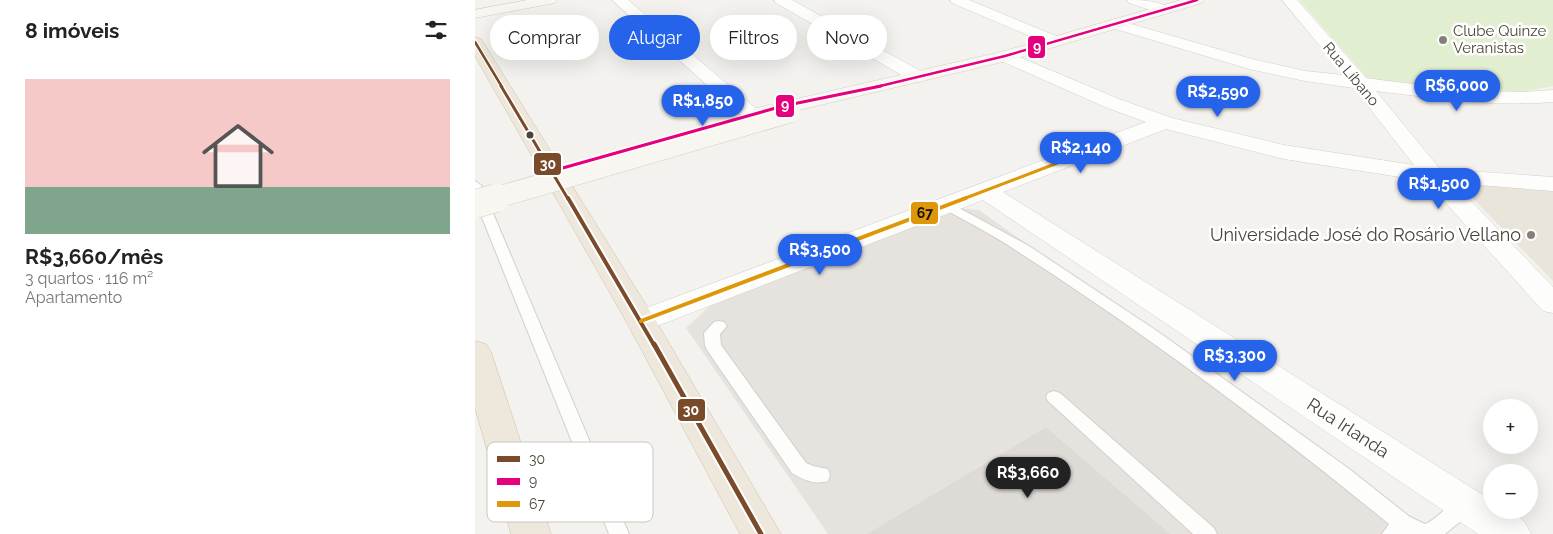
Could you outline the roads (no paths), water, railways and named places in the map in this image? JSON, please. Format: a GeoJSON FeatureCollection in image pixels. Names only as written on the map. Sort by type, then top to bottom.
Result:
{"type":"FeatureCollection","features":[{"type":"Feature","properties":{"kind":"highway"},"geometry":{"type":"LineString","coordinates":[[475,42],[641,321],[761,534]]}},
{"type":"Feature","properties":{"kind":"highway"},"geometry":{"type":"LineString","coordinates":[[475,352],[503,442]]}},
{"type":"Feature","properties":{"kind":"highway"},"geometry":{"type":"LineString","coordinates":[[527,522],[531,534]]}},
{"type":"Feature","properties":{"kind":"street"},"geometry":{"type":"LineString","coordinates":[[475,6],[509,0]]}},
{"type":"Feature","properties":{"kind":"street"},"geometry":{"type":"LineString","coordinates":[[475,12],[535,0]]}},
{"type":"Feature","properties":{"kind":"street"},"geometry":{"type":"LineString","coordinates":[[475,12],[550,0]]}},
{"type":"Feature","properties":{"kind":"street"},"geometry":{"type":"LineString","coordinates":[[619,0],[752,115]]}},
{"type":"Feature","properties":{"kind":"street"},"geometry":{"type":"LineString","coordinates":[[781,0],[918,77]]}},
{"type":"Feature","properties":{"kind":"street"},"geometry":{"type":"LineString","coordinates":[[957,0],[1055,41]]}},
{"type":"Feature","properties":{"kind":"street"},"geometry":{"type":"LineString","coordinates":[[1134,0],[1163,10]]}},
{"type":"Feature","properties":{"kind":"street"},"geometry":{"type":"LineString","coordinates":[[557,180],[783,106],[854,92],[1005,56],[1197,0]]}},
{"type":"Feature","properties":{"kind":"street","name":"Rua Líbano"},"geometry":{"type":"LineString","coordinates":[[1289,0],[1361,84],[1433,174],[1553,304]]}},
{"type":"Feature","properties":{"kind":"street"},"geometry":{"type":"LineString","coordinates":[[1114,24],[1249,64],[1305,76],[1455,95],[1530,98],[1553,96]]}},
{"type":"Feature","properties":{"kind":"street"},"geometry":{"type":"LineString","coordinates":[[1005,56],[1113,103],[1165,122],[1284,152],[1433,174],[1553,184]]}},
{"type":"Feature","properties":{"kind":"street"},"geometry":{"type":"LineString","coordinates":[[557,180],[799,117],[854,92]]}},
{"type":"Feature","properties":{"kind":"street"},"geometry":{"type":"LineString","coordinates":[[475,204],[854,92]]}},
{"type":"Feature","properties":{"kind":"street"},"geometry":{"type":"LineString","coordinates":[[641,321],[1165,122]]}},
{"type":"Feature","properties":{"kind":"street","name":"Rua Irlanda"},"geometry":{"type":"LineString","coordinates":[[984,190],[1511,534]]}},
{"type":"Feature","properties":{"kind":"lane"},"geometry":{"type":"LineString","coordinates":[[475,185],[581,442]]}},
{"type":"Feature","properties":{"kind":"lane"},"geometry":{"type":"LineString","coordinates":[[946,205],[1040,259],[1155,337],[1341,474],[1397,528],[1424,534],[1436,529],[1466,504]]}},
{"type":"Feature","properties":{"kind":"lane"},"geometry":{"type":"LineString","coordinates":[[719,326],[712,333],[713,346],[799,468],[810,474],[821,475]]}},
{"type":"Feature","properties":{"kind":"lane"},"geometry":{"type":"LineString","coordinates":[[1055,397],[1207,534]]}},
{"type":"Feature","properties":{"kind":"lane"},"geometry":{"type":"LineString","coordinates":[[614,522],[619,534]]}},
{"type":"Feature","properties":{"kind":"place","name":"Clube Quinze Veranistas"},"geometry":{"type":"Point","coordinates":[1443,40]}},
{"type":"Feature","properties":{"kind":"place","name":"Universidade José do Rosário Vellano"},"geometry":{"type":"Point","coordinates":[1531,235]}}]}
